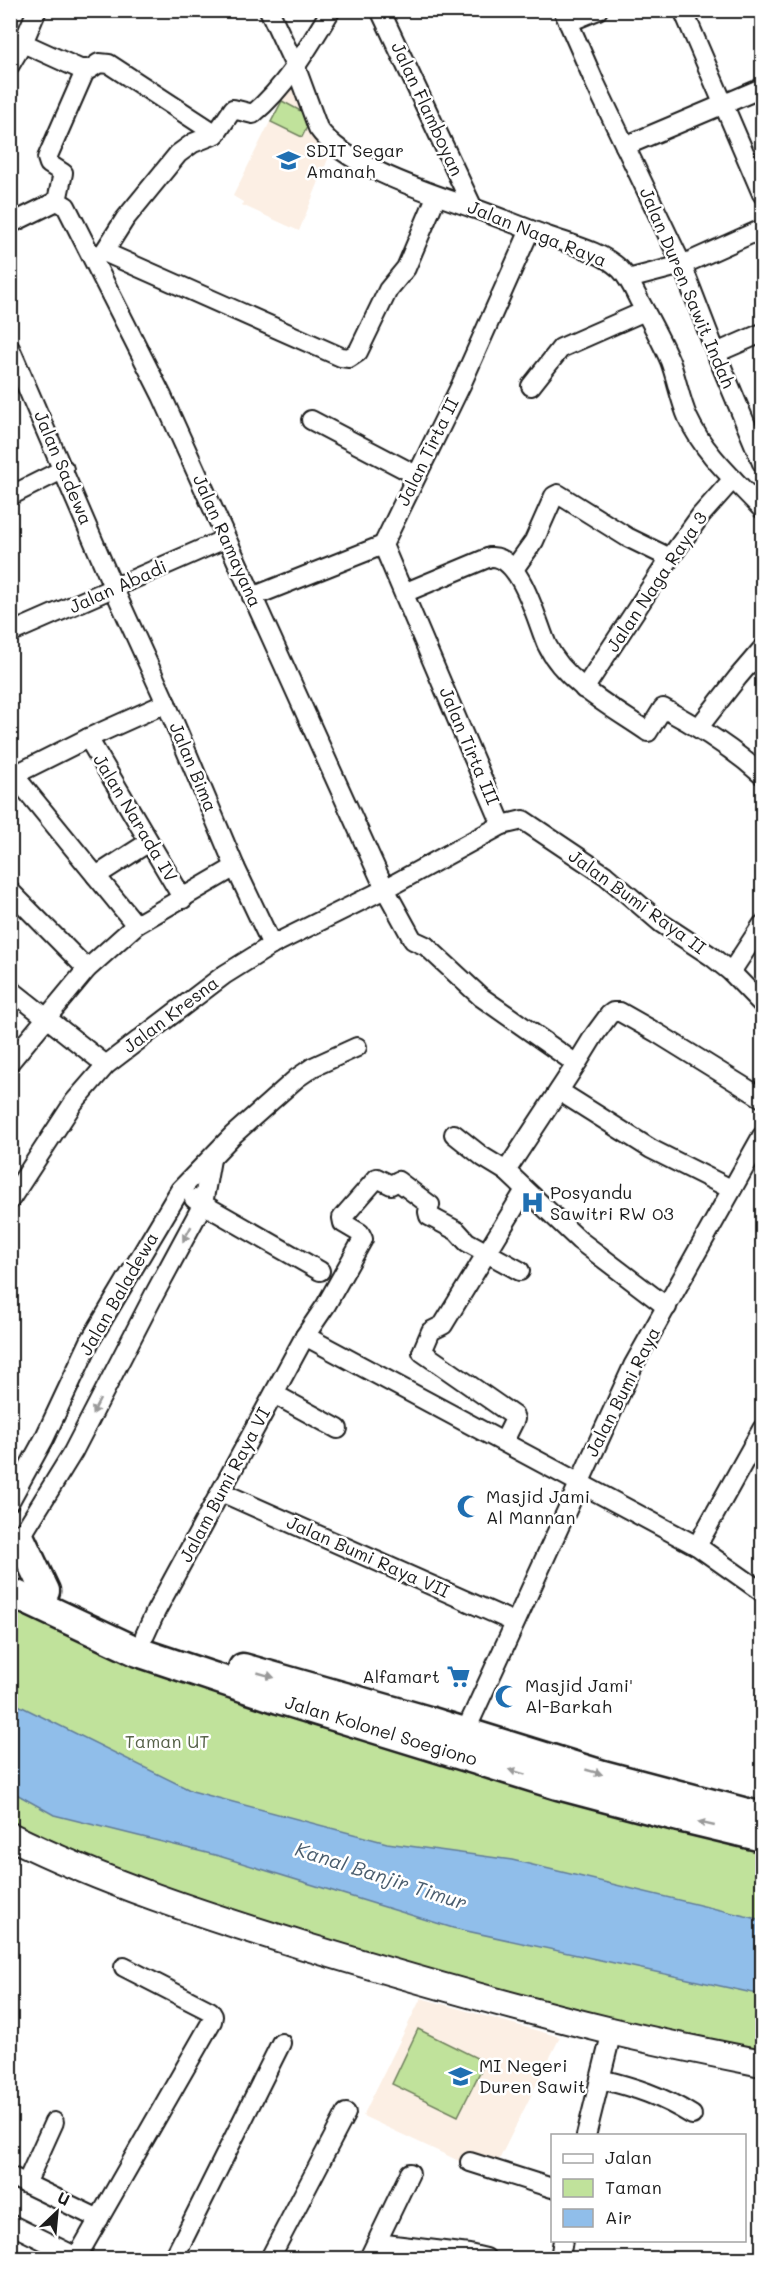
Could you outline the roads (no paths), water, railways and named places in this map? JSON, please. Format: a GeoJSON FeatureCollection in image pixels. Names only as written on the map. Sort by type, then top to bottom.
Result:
{"type":"FeatureCollection","features":[{"type":"Feature","properties":{"kind":"main road"},"geometry":{"type":"LineString","coordinates":[[15,1549],[19,1590]]}},
{"type":"Feature","properties":{"kind":"main road","name":"Jalan Kolonel Soegiono"},"geometry":{"type":"LineString","coordinates":[[19,1590],[461,1743],[601,1796],[762,1837]]}},
{"type":"Feature","properties":{"kind":"main road","name":"Jalan Kolonel Soegiono"},"geometry":{"type":"LineString","coordinates":[[19,1590],[138,1652],[279,1699],[603,1775],[762,1817]]}},
{"type":"Feature","properties":{"kind":"street"},"geometry":{"type":"LineString","coordinates":[[10,65],[23,43],[37,10]]}},
{"type":"Feature","properties":{"kind":"street","name":"Jalan Naga Raya"},"geometry":{"type":"LineString","coordinates":[[269,10],[296,68],[318,128],[324,136],[356,160],[436,197],[473,208],[604,258],[620,269],[628,279],[670,363],[688,418],[710,455],[762,509]]}},
{"type":"Feature","properties":{"kind":"street"},"geometry":{"type":"LineString","coordinates":[[331,10],[296,68],[269,100],[253,114],[233,109],[216,134],[193,143],[178,154],[99,255],[341,357],[349,358],[358,352],[388,290],[406,267],[436,197]]}},
{"type":"Feature","properties":{"kind":"street","name":"Jalan Flamboyan"},"geometry":{"type":"LineString","coordinates":[[380,10],[473,208]]}},
{"type":"Feature","properties":{"kind":"street"},"geometry":{"type":"LineString","coordinates":[[566,16],[598,10]]}},
{"type":"Feature","properties":{"kind":"street"},"geometry":{"type":"LineString","coordinates":[[688,12],[723,105],[762,192]]}},
{"type":"Feature","properties":{"kind":"street","name":"Jalan Duren Sawit Indah"},"geometry":{"type":"LineString","coordinates":[[566,16],[681,265],[716,353],[758,439],[762,463]]}},
{"type":"Feature","properties":{"kind":"street"},"geometry":{"type":"LineString","coordinates":[[23,43],[80,69],[86,69],[99,63],[109,64],[216,134]]}},
{"type":"Feature","properties":{"kind":"street"},"geometry":{"type":"LineString","coordinates":[[10,224],[57,201],[63,173],[48,163],[47,159],[86,69]]}},
{"type":"Feature","properties":{"kind":"street"},"geometry":{"type":"LineString","coordinates":[[625,146],[762,88]]}},
{"type":"Feature","properties":{"kind":"street","name":"Jalan Ramayana"},"geometry":{"type":"LineString","coordinates":[[57,201],[66,206],[99,255],[225,539],[385,889],[412,940],[426,946],[481,997],[575,1065]]}},
{"type":"Feature","properties":{"kind":"street"},"geometry":{"type":"LineString","coordinates":[[628,279],[681,265],[762,229]]}},
{"type":"Feature","properties":{"kind":"street","name":"Jalan Tirta II"},"geometry":{"type":"LineString","coordinates":[[383,545],[461,385],[530,230]]}},
{"type":"Feature","properties":{"kind":"street"},"geometry":{"type":"LineString","coordinates":[[531,386],[561,348],[645,311]]}},
{"type":"Feature","properties":{"kind":"street"},"geometry":{"type":"LineString","coordinates":[[716,353],[762,333]]}},
{"type":"Feature","properties":{"kind":"street","name":"Jalan Sadewa"},"geometry":{"type":"LineString","coordinates":[[10,348],[114,589]]}},
{"type":"Feature","properties":{"kind":"street"},"geometry":{"type":"LineString","coordinates":[[311,420],[416,475]]}},
{"type":"Feature","properties":{"kind":"street"},"geometry":{"type":"LineString","coordinates":[[10,496],[64,469]]}},
{"type":"Feature","properties":{"kind":"street","name":"Jalan Naga Raya 3"},"geometry":{"type":"LineString","coordinates":[[584,688],[670,558],[701,515],[733,479]]}},
{"type":"Feature","properties":{"kind":"street"},"geometry":{"type":"LineString","coordinates":[[514,569],[534,541],[553,498],[558,494],[627,537],[670,558]]}},
{"type":"Feature","properties":{"kind":"street","name":"Jalan Abadi"},"geometry":{"type":"LineString","coordinates":[[10,633],[225,539]]}},
{"type":"Feature","properties":{"kind":"street"},"geometry":{"type":"LineString","coordinates":[[252,597],[383,545]]}},
{"type":"Feature","properties":{"kind":"street","name":"Jalan Tirta III"},"geometry":{"type":"LineString","coordinates":[[383,545],[502,825],[385,889]]}},
{"type":"Feature","properties":{"kind":"street"},"geometry":{"type":"LineString","coordinates":[[404,593],[490,557],[500,557],[514,569],[555,659],[584,688],[648,732],[663,708],[699,727],[743,758],[762,775]]}},
{"type":"Feature","properties":{"kind":"street","name":"Jalan Bima"},"geometry":{"type":"LineString","coordinates":[[114,589],[166,703],[235,867],[272,945]]}},
{"type":"Feature","properties":{"kind":"street"},"geometry":{"type":"LineString","coordinates":[[699,727],[762,650]]}},
{"type":"Feature","properties":{"kind":"street"},"geometry":{"type":"LineString","coordinates":[[136,925],[12,776],[166,703]]}},
{"type":"Feature","properties":{"kind":"street","name":"Jalan Narada IV"},"geometry":{"type":"LineString","coordinates":[[88,738],[183,899]]}},
{"type":"Feature","properties":{"kind":"street","name":"Jalan Bumi Raya II"},"geometry":{"type":"LineString","coordinates":[[502,825],[523,820],[605,875],[661,923],[731,972],[762,1004]]}},
{"type":"Feature","properties":{"kind":"street"},"geometry":{"type":"LineString","coordinates":[[96,876],[149,842]]}},
{"type":"Feature","properties":{"kind":"street"},"geometry":{"type":"LineString","coordinates":[[10,1062],[87,969],[136,925],[235,867]]}},
{"type":"Feature","properties":{"kind":"street","name":"Jalan Kresna"},"geometry":{"type":"LineString","coordinates":[[10,1200],[16,1177],[106,1065],[224,975],[272,945],[385,889]]}},
{"type":"Feature","properties":{"kind":"street"},"geometry":{"type":"LineString","coordinates":[[10,891],[87,969]]}},
{"type":"Feature","properties":{"kind":"street"},"geometry":{"type":"LineString","coordinates":[[731,972],[762,925]]}},
{"type":"Feature","properties":{"kind":"street"},"geometry":{"type":"LineString","coordinates":[[10,989],[106,1065]]}},
{"type":"Feature","properties":{"kind":"street"},"geometry":{"type":"LineString","coordinates":[[506,1172],[609,1015],[621,1012],[762,1098]]}},
{"type":"Feature","properties":{"kind":"street","name":"Jalan Baladewa"},"geometry":{"type":"LineString","coordinates":[[10,1501],[44,1439],[90,1341],[127,1275],[180,1190],[265,1104],[297,1078],[313,1067],[357,1047]]}},
{"type":"Feature","properties":{"kind":"street"},"geometry":{"type":"LineString","coordinates":[[559,1091],[651,1149],[731,1189]]}},
{"type":"Feature","properties":{"kind":"street"},"geometry":{"type":"LineString","coordinates":[[454,1134],[506,1172],[579,1240],[667,1307]]}},
{"type":"Feature","properties":{"kind":"street","name":"Jalan Bumi Raya"},"geometry":{"type":"LineString","coordinates":[[461,1743],[514,1622],[582,1482],[590,1457],[633,1366],[762,1136]]}},
{"type":"Feature","properties":{"kind":"street","name":"Jalan Baladewa"},"geometry":{"type":"LineString","coordinates":[[15,1549],[73,1452],[203,1204],[211,1159]]}},
{"type":"Feature","properties":{"kind":"street","name":"Jalam Bumi Raya VI"},"geometry":{"type":"LineString","coordinates":[[146,1635],[305,1336],[326,1305],[363,1239],[362,1234],[342,1220],[365,1190],[376,1178],[391,1185],[398,1181],[430,1204],[429,1216],[457,1232],[467,1242],[488,1253]]}},
{"type":"Feature","properties":{"kind":"street"},"geometry":{"type":"LineString","coordinates":[[180,1190],[320,1271]]}},
{"type":"Feature","properties":{"kind":"street"},"geometry":{"type":"LineString","coordinates":[[504,1442],[515,1419],[514,1416],[422,1352],[431,1331],[442,1326],[525,1190]]}},
{"type":"Feature","properties":{"kind":"street"},"geometry":{"type":"LineString","coordinates":[[488,1253],[520,1271]]}},
{"type":"Feature","properties":{"kind":"street"},"geometry":{"type":"LineString","coordinates":[[305,1336],[582,1482],[697,1546],[762,1592]]}},
{"type":"Feature","properties":{"kind":"street"},"geometry":{"type":"LineString","coordinates":[[274,1394],[338,1429]]}},
{"type":"Feature","properties":{"kind":"street"},"geometry":{"type":"LineString","coordinates":[[697,1546],[762,1429]]}},
{"type":"Feature","properties":{"kind":"street"},"geometry":{"type":"LineString","coordinates":[[44,1439],[58,1433],[63,1435],[68,1439],[73,1452]]}},
{"type":"Feature","properties":{"kind":"street","name":"Jalan Bumi Raya VII"},"geometry":{"type":"LineString","coordinates":[[221,1492],[514,1622]]}},
{"type":"Feature","properties":{"kind":"street"},"geometry":{"type":"LineString","coordinates":[[10,1836],[55,1858],[217,1919],[415,1980],[612,2031],[762,2063]]}},
{"type":"Feature","properties":{"kind":"street"},"geometry":{"type":"LineString","coordinates":[[10,2224],[78,2258],[203,2038],[213,2016],[210,2011],[124,1967]]}},
{"type":"Feature","properties":{"kind":"street"},"geometry":{"type":"LineString","coordinates":[[586,2134],[612,2031]]}},
{"type":"Feature","properties":{"kind":"street"},"geometry":{"type":"LineString","coordinates":[[174,2259],[281,2043]]}},
{"type":"Feature","properties":{"kind":"street"},"geometry":{"type":"LineString","coordinates":[[600,2079],[643,2089],[671,2101],[692,2115]]}},
{"type":"Feature","properties":{"kind":"street"},"geometry":{"type":"LineString","coordinates":[[270,2259],[346,2113]]}},
{"type":"Feature","properties":{"kind":"street"},"geometry":{"type":"LineString","coordinates":[[54,2122],[18,2180],[99,2219]]}},
{"type":"Feature","properties":{"kind":"street"},"geometry":{"type":"LineString","coordinates":[[470,2162],[551,2188]]}},
{"type":"Feature","properties":{"kind":"street"},"geometry":{"type":"LineString","coordinates":[[410,2173],[373,2251],[474,2257]]}},
{"type":"Feature","properties":{"kind":"street"},"geometry":{"type":"LineString","coordinates":[[560,2259],[563,2242]]}},
{"type":"Feature","properties":{"kind":"water","name":"Kanal Banjir Timur"},"geometry":{"type":"Polygon","coordinates":[[[10,1701],[192,1791],[387,1843],[512,1860],[762,1920],[762,1995],[453,1928],[219,1856],[54,1815],[11,1791],[10,1701]]]}},
{"type":"Feature","properties":{"kind":"place","name":"SDIT Segar Amanah"},"geometry":{"type":"Point","coordinates":[288,161]}},
{"type":"Feature","properties":{"kind":"place","name":"Posyandu Sawitri RW 03"},"geometry":{"type":"Point","coordinates":[532,1203]}},
{"type":"Feature","properties":{"kind":"place","name":"Masjid Jami Al Mannan"},"geometry":{"type":"Point","coordinates":[468,1507]}},
{"type":"Feature","properties":{"kind":"place","name":"Alfamart"},"geometry":{"type":"Point","coordinates":[458,1677]}},
{"type":"Feature","properties":{"kind":"place","name":"Masjid Jami' Al-Barkah"},"geometry":{"type":"Point","coordinates":[507,1696]}},
{"type":"Feature","properties":{"kind":"place","name":"MI Negeri Duren Sawit"},"geometry":{"type":"Point","coordinates":[461,2076]}},
{"type":"Feature","properties":{"kind":"park label","name":"Taman UT"},"geometry":{"type":"Point","coordinates":[167,1742]}}]}
